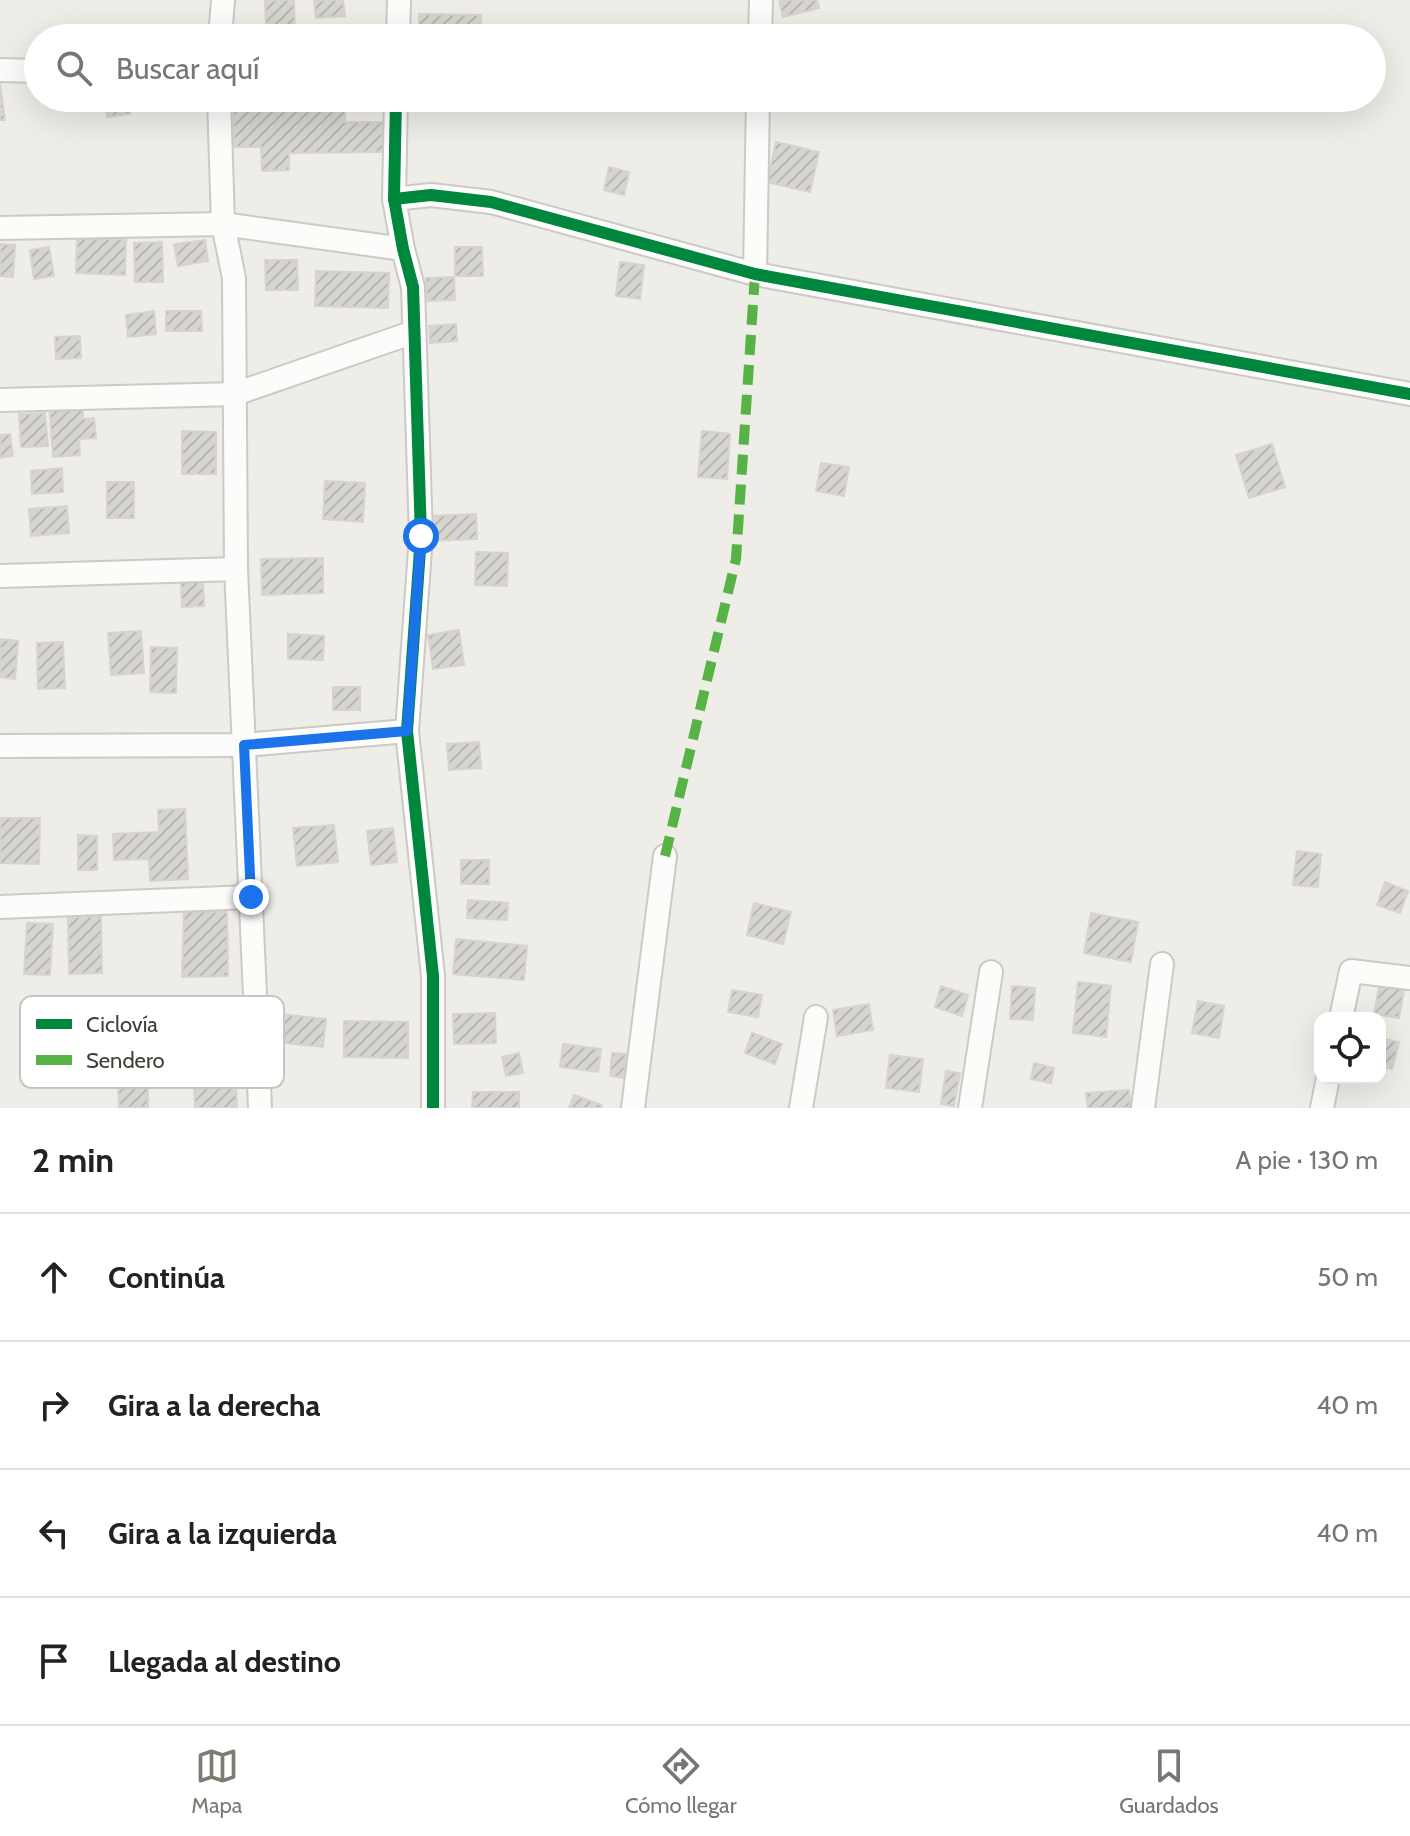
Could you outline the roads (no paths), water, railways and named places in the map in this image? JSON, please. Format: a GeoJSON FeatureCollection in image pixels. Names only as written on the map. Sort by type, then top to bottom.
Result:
{"type":"FeatureCollection","features":[{"type":"Feature","properties":{"kind":"street"},"geometry":{"type":"LineString","coordinates":[[221,24],[223,0]]}},
{"type":"Feature","properties":{"kind":"street"},"geometry":{"type":"LineString","coordinates":[[398,24],[399,0]]}},
{"type":"Feature","properties":{"kind":"street"},"geometry":{"type":"LineString","coordinates":[[760,24],[761,0]]}},
{"type":"Feature","properties":{"kind":"street"},"geometry":{"type":"LineString","coordinates":[[0,70],[24,71]]}},
{"type":"Feature","properties":{"kind":"street"},"geometry":{"type":"LineString","coordinates":[[219,112],[223,224],[234,278],[236,569],[255,996]]}},
{"type":"Feature","properties":{"kind":"street"},"geometry":{"type":"LineString","coordinates":[[396,112],[394,199],[413,287],[421,536],[407,731],[433,976],[433,1108]]}},
{"type":"Feature","properties":{"kind":"street"},"geometry":{"type":"LineString","coordinates":[[755,274],[758,112]]}},
{"type":"Feature","properties":{"kind":"street"},"geometry":{"type":"LineString","coordinates":[[394,199],[431,195],[491,202],[755,274],[1410,394]]}},
{"type":"Feature","properties":{"kind":"street"},"geometry":{"type":"LineString","coordinates":[[0,228],[223,224],[403,249]]}},
{"type":"Feature","properties":{"kind":"street"},"geometry":{"type":"LineString","coordinates":[[0,400],[235,394],[414,332]]}},
{"type":"Feature","properties":{"kind":"street"},"geometry":{"type":"LineString","coordinates":[[0,576],[236,569]]}},
{"type":"Feature","properties":{"kind":"street"},"geometry":{"type":"LineString","coordinates":[[0,746],[244,745],[407,731]]}},
{"type":"Feature","properties":{"kind":"street"},"geometry":{"type":"LineString","coordinates":[[633,1108],[665,856]]}},
{"type":"Feature","properties":{"kind":"street"},"geometry":{"type":"LineString","coordinates":[[0,907],[251,897]]}},
{"type":"Feature","properties":{"kind":"street"},"geometry":{"type":"LineString","coordinates":[[1143,1108],[1162,964]]}},
{"type":"Feature","properties":{"kind":"street"},"geometry":{"type":"LineString","coordinates":[[1342,1012],[1351,971],[1410,978]]}},
{"type":"Feature","properties":{"kind":"street"},"geometry":{"type":"LineString","coordinates":[[970,1108],[991,972]]}},
{"type":"Feature","properties":{"kind":"street"},"geometry":{"type":"LineString","coordinates":[[801,1108],[816,1017]]}},
{"type":"Feature","properties":{"kind":"street"},"geometry":{"type":"LineString","coordinates":[[1322,1108],[1327,1084]]}},
{"type":"Feature","properties":{"kind":"street"},"geometry":{"type":"LineString","coordinates":[[259,1088],[260,1108]]}}]}
